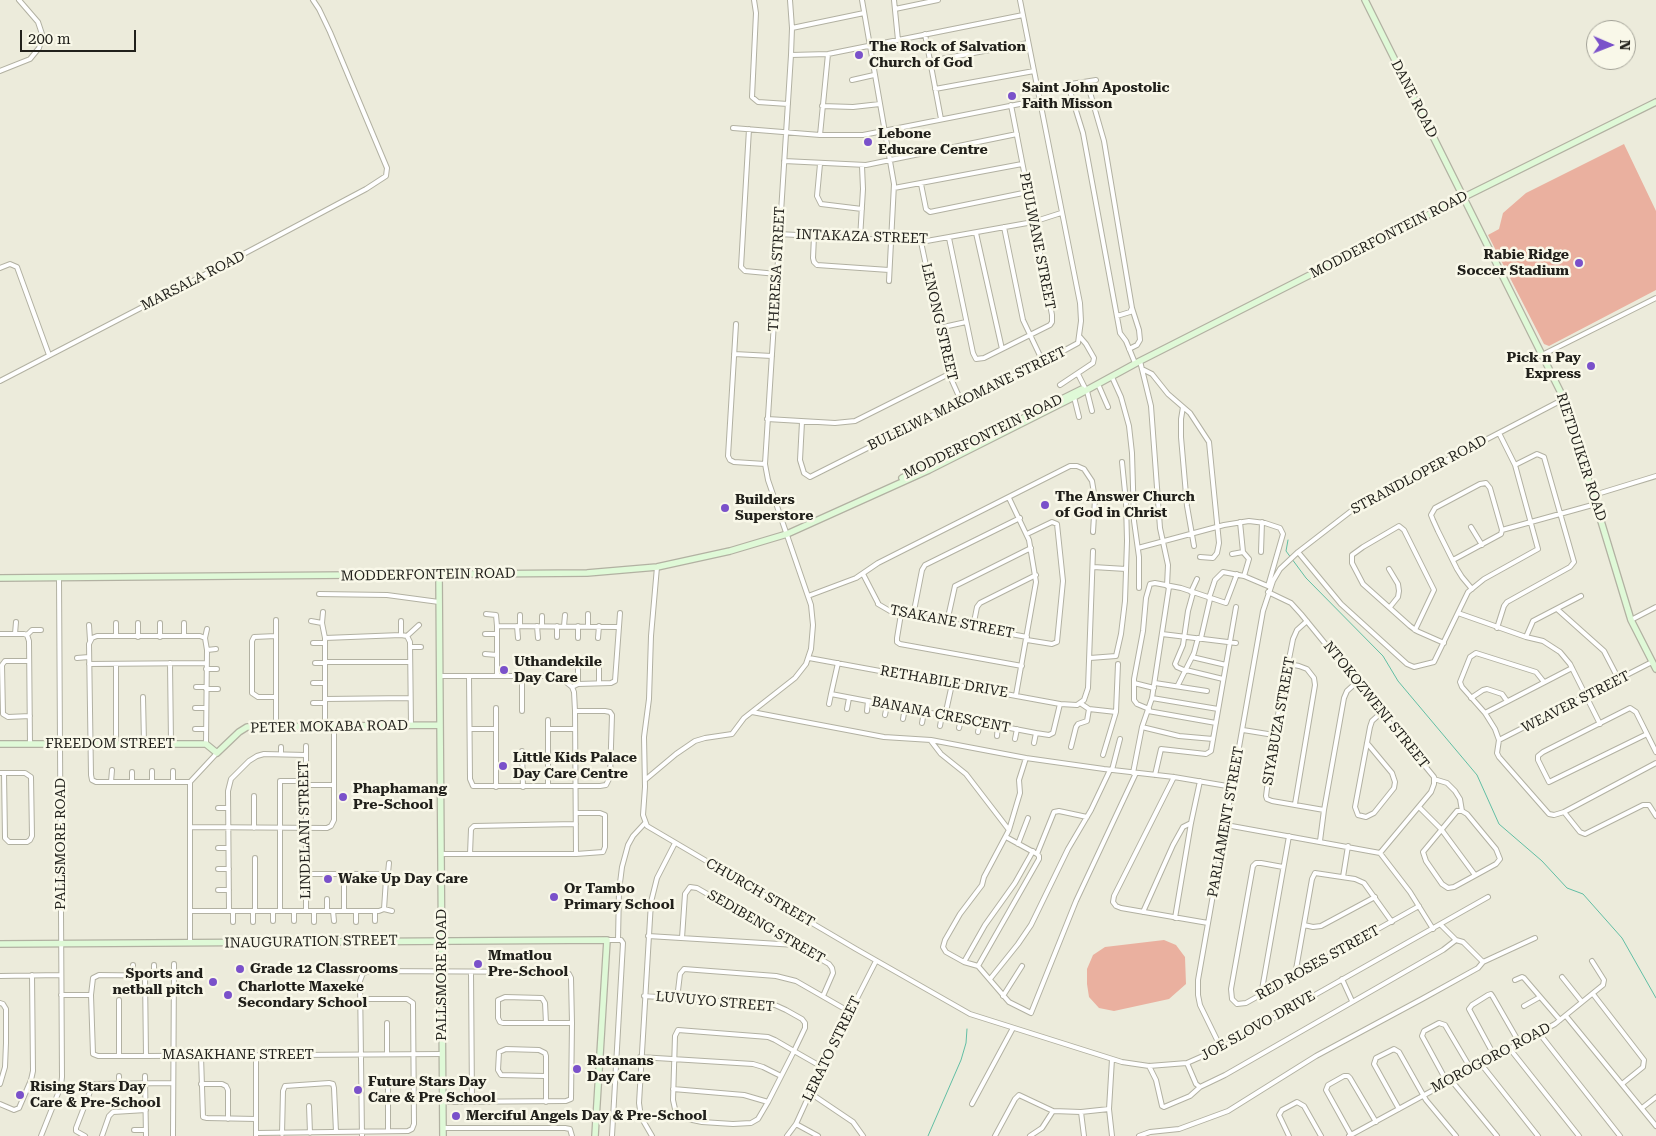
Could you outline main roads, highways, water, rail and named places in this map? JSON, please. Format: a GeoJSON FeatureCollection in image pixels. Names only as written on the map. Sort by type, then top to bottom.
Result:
{"type":"FeatureCollection","features":[{"type":"Feature","properties":{"kind":"waterway"},"geometry":{"type":"LineString","coordinates":[[1288,540],[1286,551],[1306,578],[1383,656],[1398,681],[1477,775],[1499,824],[1542,861],[1567,888],[1583,894],[1622,938],[1656,998]]}},
{"type":"Feature","properties":{"kind":"waterway"},"geometry":{"type":"LineString","coordinates":[[928,1136],[961,1060],[966,1043],[967,1029]]}},
{"type":"Feature","properties":{"kind":"place","name":"The Rock of Salvation Church of God"},"geometry":{"type":"Point","coordinates":[859,55]}},
{"type":"Feature","properties":{"kind":"place","name":"Saint John Apostolic Faith Misson"},"geometry":{"type":"Point","coordinates":[1012,96]}},
{"type":"Feature","properties":{"kind":"place","name":"Lebone Educare Centre"},"geometry":{"type":"Point","coordinates":[868,142]}},
{"type":"Feature","properties":{"kind":"place","name":"Rabie Ridge Soccer Stadium"},"geometry":{"type":"Point","coordinates":[1579,263]}},
{"type":"Feature","properties":{"kind":"place","name":"Pick n Pay Express"},"geometry":{"type":"Point","coordinates":[1591,366]}},
{"type":"Feature","properties":{"kind":"place","name":"The Answer Church of God in Christ"},"geometry":{"type":"Point","coordinates":[1045,505]}},
{"type":"Feature","properties":{"kind":"place","name":"Builders Superstore"},"geometry":{"type":"Point","coordinates":[725,508]}},
{"type":"Feature","properties":{"kind":"place","name":"Uthandekile Day Care"},"geometry":{"type":"Point","coordinates":[504,670]}},
{"type":"Feature","properties":{"kind":"place","name":"Little Kids Palace Day Care Centre"},"geometry":{"type":"Point","coordinates":[503,766]}},
{"type":"Feature","properties":{"kind":"place","name":"Phaphamang Pre-School"},"geometry":{"type":"Point","coordinates":[343,797]}},
{"type":"Feature","properties":{"kind":"place","name":"Wake Up Day Care"},"geometry":{"type":"Point","coordinates":[328,879]}},
{"type":"Feature","properties":{"kind":"place","name":"Or Tambo Primary School"},"geometry":{"type":"Point","coordinates":[554,897]}},
{"type":"Feature","properties":{"kind":"place","name":"Mmatlou Pre-School"},"geometry":{"type":"Point","coordinates":[478,964]}},
{"type":"Feature","properties":{"kind":"place","name":"Grade 12 Classrooms"},"geometry":{"type":"Point","coordinates":[240,969]}},
{"type":"Feature","properties":{"kind":"place","name":"Sports and netball pitch"},"geometry":{"type":"Point","coordinates":[213,982]}},
{"type":"Feature","properties":{"kind":"place","name":"Charlotte Maxeke Secondary School"},"geometry":{"type":"Point","coordinates":[228,995]}},
{"type":"Feature","properties":{"kind":"place","name":"Ratanans Day Care"},"geometry":{"type":"Point","coordinates":[577,1069]}},
{"type":"Feature","properties":{"kind":"place","name":"Future Stars Day Care & Pre School"},"geometry":{"type":"Point","coordinates":[358,1090]}},
{"type":"Feature","properties":{"kind":"place","name":"Rising Stars Day Care & Pre-School"},"geometry":{"type":"Point","coordinates":[20,1095]}},
{"type":"Feature","properties":{"kind":"place","name":"Merciful Angels Day & Pre-School"},"geometry":{"type":"Point","coordinates":[456,1116]}}]}
